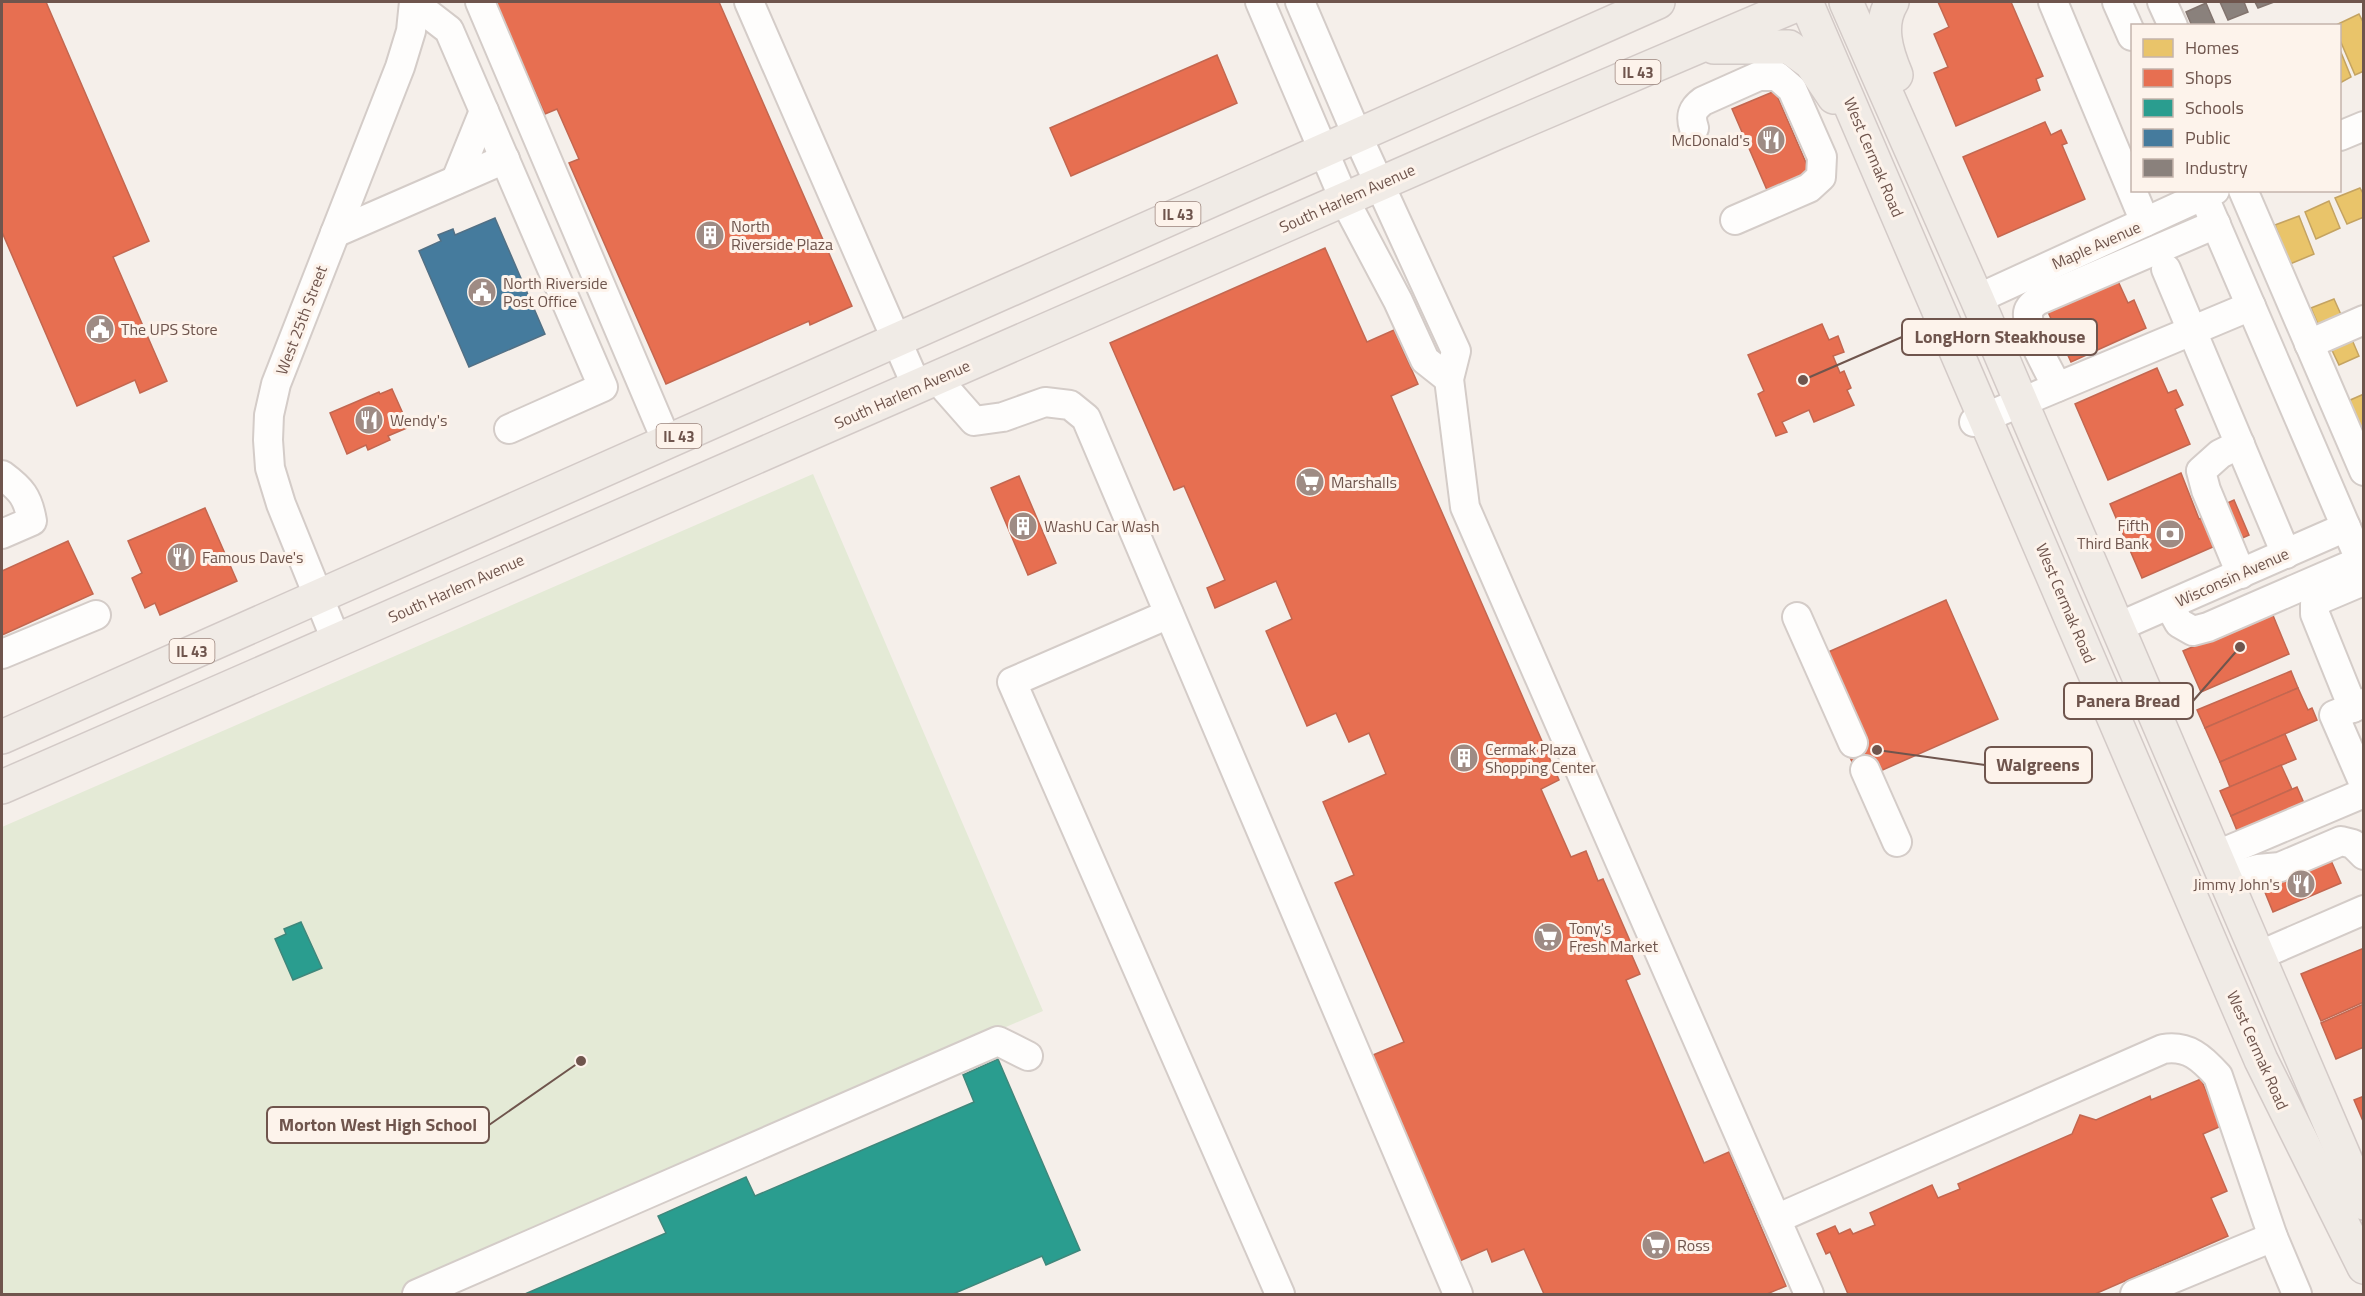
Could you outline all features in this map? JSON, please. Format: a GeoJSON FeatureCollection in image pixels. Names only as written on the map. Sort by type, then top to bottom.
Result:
{"type":"FeatureCollection","features":[{"type":"Feature","properties":{"kind":"main road","name":"IL 43"},"geometry":{"type":"LineString","coordinates":[[2,737],[1658,2]]}},
{"type":"Feature","properties":{"kind":"main road","name":"South Harlem Avenue"},"geometry":{"type":"LineString","coordinates":[[2,787],[1344,199],[1805,2]]}},
{"type":"Feature","properties":{"kind":"main road","name":"West Cermak Road"},"geometry":{"type":"LineString","coordinates":[[1805,2],[1868,141],[1980,420],[2261,1060],[2364,1267]]}},
{"type":"Feature","properties":{"kind":"main road"},"geometry":{"type":"LineString","coordinates":[[1846,2],[1977,298],[2364,1203]]}},
{"type":"Feature","properties":{"kind":"main road"},"geometry":{"type":"LineString","coordinates":[[1892,2],[1886,12],[1884,36],[1891,63],[1901,87],[1906,141]]}},
{"type":"Feature","properties":{"kind":"main road"},"geometry":{"type":"LineString","coordinates":[[1697,47],[1755,45],[1789,47],[1811,63],[1868,141]]}},
{"type":"Feature","properties":{"kind":"street"},"geometry":{"type":"LineString","coordinates":[[414,2],[449,30],[603,387],[509,429]]}},
{"type":"Feature","properties":{"kind":"street","name":"West 25th Street"},"geometry":{"type":"LineString","coordinates":[[336,640],[281,504],[270,468],[269,415],[276,384],[400,67],[411,31],[414,2]]}},
{"type":"Feature","properties":{"kind":"street"},"geometry":{"type":"LineString","coordinates":[[480,2],[667,442]]}},
{"type":"Feature","properties":{"kind":"street"},"geometry":{"type":"LineString","coordinates":[[750,2],[897,340],[927,383],[974,421],[1003,417],[1045,402],[1070,405],[1086,418],[1458,1294]]}},
{"type":"Feature","properties":{"kind":"street"},"geometry":{"type":"LineString","coordinates":[[1260,2],[1344,199],[1398,302],[1425,360],[1449,379]]}},
{"type":"Feature","properties":{"kind":"street"},"geometry":{"type":"LineString","coordinates":[[1300,2],[1357,135],[1456,351],[1449,379],[1465,507],[1809,1294]]}},
{"type":"Feature","properties":{"kind":"street"},"geometry":{"type":"LineString","coordinates":[[2053,2],[2131,189]]}},
{"type":"Feature","properties":{"kind":"street"},"geometry":{"type":"LineString","coordinates":[[2117,2],[2131,32]]}},
{"type":"Feature","properties":{"kind":"street"},"geometry":{"type":"LineString","coordinates":[[1694,128],[1692,113],[1696,106],[1759,76],[1777,76],[1792,89],[1822,157],[1821,177],[1809,188],[1735,220]]}},
{"type":"Feature","properties":{"kind":"street"},"geometry":{"type":"LineString","coordinates":[[456,180],[484,111]]}},
{"type":"Feature","properties":{"kind":"street"},"geometry":{"type":"LineString","coordinates":[[2341,136],[2364,126]]}},
{"type":"Feature","properties":{"kind":"street"},"geometry":{"type":"LineString","coordinates":[[335,233],[505,159]]}},
{"type":"Feature","properties":{"kind":"street"},"geometry":{"type":"LineString","coordinates":[[2132,192],[2145,222]]}},
{"type":"Feature","properties":{"kind":"street"},"geometry":{"type":"LineString","coordinates":[[2207,192],[2216,224],[2362,570]]}},
{"type":"Feature","properties":{"kind":"street","name":"Maple Avenue"},"geometry":{"type":"LineString","coordinates":[[1977,298],[2207,192]]}},
{"type":"Feature","properties":{"kind":"street"},"geometry":{"type":"LineString","coordinates":[[2244,192],[2364,471]]}},
{"type":"Feature","properties":{"kind":"street"},"geometry":{"type":"LineString","coordinates":[[2057,387],[2030,329],[2027,315],[2030,307],[2037,301],[2216,224]]}},
{"type":"Feature","properties":{"kind":"street"},"geometry":{"type":"LineString","coordinates":[[2166,269],[2286,554]]}},
{"type":"Feature","properties":{"kind":"street"},"geometry":{"type":"LineString","coordinates":[[1980,420],[2251,306]]}},
{"type":"Feature","properties":{"kind":"street"},"geometry":{"type":"LineString","coordinates":[[2309,344],[2364,320]]}},
{"type":"Feature","properties":{"kind":"street"},"geometry":{"type":"LineString","coordinates":[[2240,444],[2220,454],[2201,471],[2206,490],[2241,574]]}},
{"type":"Feature","properties":{"kind":"street"},"geometry":{"type":"LineString","coordinates":[[2,475],[16,486],[29,502],[32,521],[2,534]]}},
{"type":"Feature","properties":{"kind":"street","name":"Wisconsin Avenue"},"geometry":{"type":"LineString","coordinates":[[2118,627],[2346,528]]}},
{"type":"Feature","properties":{"kind":"street"},"geometry":{"type":"LineString","coordinates":[[2169,605],[2179,623],[2193,631],[2362,570]]}},
{"type":"Feature","properties":{"kind":"street"},"geometry":{"type":"LineString","coordinates":[[2362,570],[2315,604],[2315,614],[2358,705],[2334,716],[2364,784]]}},
{"type":"Feature","properties":{"kind":"street"},"geometry":{"type":"LineString","coordinates":[[1169,614],[1012,682],[1280,1294]]}},
{"type":"Feature","properties":{"kind":"street"},"geometry":{"type":"LineString","coordinates":[[2,654],[96,615]]}},
{"type":"Feature","properties":{"kind":"street"},"geometry":{"type":"LineString","coordinates":[[1797,618],[1853,743]]}},
{"type":"Feature","properties":{"kind":"street"},"geometry":{"type":"LineString","coordinates":[[1865,770],[1897,842]]}},
{"type":"Feature","properties":{"kind":"street"},"geometry":{"type":"LineString","coordinates":[[2220,867],[2364,793]]}},
{"type":"Feature","properties":{"kind":"street"},"geometry":{"type":"LineString","coordinates":[[2220,867],[2258,869],[2280,867],[2341,841],[2353,844],[2364,855]]}},
{"type":"Feature","properties":{"kind":"street"},"geometry":{"type":"LineString","coordinates":[[2258,956],[2364,910]]}},
{"type":"Feature","properties":{"kind":"street"},"geometry":{"type":"LineString","coordinates":[[417,1294],[998,1041],[1028,1056]]}},
{"type":"Feature","properties":{"kind":"street"},"geometry":{"type":"LineString","coordinates":[[1776,1219],[2163,1049],[2175,1047],[2187,1050],[2200,1058],[2218,1076],[2273,1237],[2296,1294]]}},
{"type":"Feature","properties":{"kind":"street"},"geometry":{"type":"LineString","coordinates":[[2135,1294],[2273,1237]]}},
{"type":"Feature","properties":{"kind":"green space"},"geometry":{"type":"Polygon","coordinates":[[[813,474],[1043,1011],[417,1283],[400,1294],[2,1294],[2,827],[813,474]]]}},
{"type":"Feature","properties":{"kind":"building: Homes"},"geometry":{"type":"Polygon","coordinates":[[[2359,14],[2364,24],[2364,71],[2355,75],[2341,42],[2341,24],[2338,24],[2359,14]]]}},
{"type":"Feature","properties":{"kind":"building: Homes"},"geometry":{"type":"Polygon","coordinates":[[[2341,52],[2351,77],[2341,82],[2341,52]]]}},
{"type":"Feature","properties":{"kind":"building: Homes"},"geometry":{"type":"Polygon","coordinates":[[[2360,188],[2364,195],[2364,217],[2347,224],[2335,198],[2360,188]]]}},
{"type":"Feature","properties":{"kind":"building: Homes"},"geometry":{"type":"Polygon","coordinates":[[[2329,201],[2340,228],[2316,239],[2305,212],[2329,201]]]}},
{"type":"Feature","properties":{"kind":"building: Homes"},"geometry":{"type":"Polygon","coordinates":[[[2299,216],[2314,254],[2290,264],[2275,225],[2299,216]]]}},
{"type":"Feature","properties":{"kind":"building: Homes"},"geometry":{"type":"Polygon","coordinates":[[[2334,299],[2343,319],[2320,329],[2311,308],[2334,299]]]}},
{"type":"Feature","properties":{"kind":"building: Homes"},"geometry":{"type":"Polygon","coordinates":[[[2350,335],[2359,356],[2339,365],[2329,344],[2350,335]]]}},
{"type":"Feature","properties":{"kind":"building: Homes"},"geometry":{"type":"Polygon","coordinates":[[[2364,394],[2364,437],[2348,401],[2364,394]]]}},
{"type":"Feature","properties":{"kind":"building: Shops"},"geometry":{"type":"Polygon","coordinates":[[[2,2],[46,2],[149,241],[113,257],[167,381],[140,393],[135,380],[77,406],[2,232],[2,2]]]}},
{"type":"Feature","properties":{"kind":"building: Shops","name":"North Riverside Plaza"},"geometry":{"type":"Polygon","coordinates":[[[495,2],[719,2],[852,306],[810,325],[809,321],[666,384],[569,163],[579,159],[557,109],[545,114],[495,2]]]}},
{"type":"Feature","properties":{"kind":"building: Shops"},"geometry":{"type":"Polygon","coordinates":[[[1938,2],[2011,2],[2043,76],[2036,79],[2040,90],[1956,126],[1934,73],[1948,67],[1934,34],[1949,27],[1938,2]]]}},
{"type":"Feature","properties":{"kind":"building: Shops"},"geometry":{"type":"Polygon","coordinates":[[[1217,55],[1237,103],[1071,176],[1050,128],[1217,55]]]}},
{"type":"Feature","properties":{"kind":"building: Shops","name":"McDonald's"},"geometry":{"type":"Polygon","coordinates":[[[1775,91],[1810,172],[1767,190],[1732,109],[1775,91]]]}},
{"type":"Feature","properties":{"kind":"building: Shops"},"geometry":{"type":"Polygon","coordinates":[[[2045,122],[2051,135],[2061,130],[2067,143],[2062,145],[2085,199],[1998,237],[1963,157],[2045,122]]]}},
{"type":"Feature","properties":{"kind":"building: Shops","name":"Cermak Plaza Shopping Center"},"geometry":{"type":"Polygon","coordinates":[[[1325,248],[1367,342],[1394,330],[1418,384],[1391,396],[1559,780],[1541,789],[1571,857],[1586,851],[1598,881],[1603,879],[1630,941],[1626,942],[1640,974],[1626,980],[1704,1163],[1729,1152],[1786,1286],[1767,1294],[1544,1294],[1524,1249],[1492,1262],[1487,1249],[1455,1263],[1366,1058],[1404,1042],[1335,883],[1354,875],[1323,802],[1386,774],[1369,733],[1349,742],[1336,713],[1307,726],[1266,631],[1292,619],[1276,581],[1215,608],[1207,588],[1225,580],[1184,486],[1174,490],[1110,343],[1325,248]]]}},
{"type":"Feature","properties":{"kind":"building: Shops"},"geometry":{"type":"Polygon","coordinates":[[[2117,279],[2128,303],[2134,300],[2146,328],[2071,362],[2047,310],[2117,279]]]}},
{"type":"Feature","properties":{"kind":"building: Shops"},"geometry":{"type":"Polygon","coordinates":[[[1822,324],[1829,340],[1838,336],[1844,352],[1833,356],[1840,373],[1844,371],[1851,388],[1847,390],[1854,405],[1814,422],[1809,410],[1782,422],[1787,432],[1776,436],[1758,394],[1764,391],[1748,355],[1822,324]]]}},
{"type":"Feature","properties":{"kind":"building: Shops"},"geometry":{"type":"Polygon","coordinates":[[[2157,368],[2168,393],[2176,390],[2183,405],[2175,409],[2190,444],[2108,480],[2075,404],[2157,368]]]}},
{"type":"Feature","properties":{"kind":"building: Shops","name":"Wendy's"},"geometry":{"type":"Polygon","coordinates":[[[392,389],[409,427],[388,436],[390,440],[368,450],[366,445],[347,454],[330,413],[379,392],[380,394],[392,389]]]}},
{"type":"Feature","properties":{"kind":"building: Shops"},"geometry":{"type":"Polygon","coordinates":[[[2181,473],[2199,519],[2205,517],[2203,514],[2234,500],[2249,535],[2217,549],[2215,546],[2142,578],[2110,504],[2181,473]]]}},
{"type":"Feature","properties":{"kind":"building: Shops","name":"WashU Car Wash"},"geometry":{"type":"Polygon","coordinates":[[[1019,476],[1056,563],[1028,575],[991,488],[1019,476]]]}},
{"type":"Feature","properties":{"kind":"building: Shops","name":"Famous Dave's"},"geometry":{"type":"Polygon","coordinates":[[[205,508],[237,581],[160,615],[155,603],[145,608],[132,578],[142,573],[128,541],[205,508]]]}},
{"type":"Feature","properties":{"kind":"building: Shops"},"geometry":{"type":"Polygon","coordinates":[[[68,541],[93,594],[2,635],[2,571],[68,541]]]}},
{"type":"Feature","properties":{"kind":"building: Shops"},"geometry":{"type":"Polygon","coordinates":[[[1946,600],[1998,719],[1878,772],[1857,773],[1845,746],[1826,653],[1946,600]]]}},
{"type":"Feature","properties":{"kind":"building: Shops"},"geometry":{"type":"Polygon","coordinates":[[[2272,613],[2289,654],[2201,692],[2183,651],[2272,613]]]}},
{"type":"Feature","properties":{"kind":"building: Shops"},"geometry":{"type":"Polygon","coordinates":[[[2291,671],[2298,688],[2205,728],[2197,710],[2291,671]]]}},
{"type":"Feature","properties":{"kind":"building: Shops"},"geometry":{"type":"Polygon","coordinates":[[[2298,688],[2308,710],[2312,708],[2317,720],[2220,762],[2205,728],[2298,688]]]}},
{"type":"Feature","properties":{"kind":"building: Shops"},"geometry":{"type":"Polygon","coordinates":[[[2285,734],[2296,759],[2230,787],[2220,762],[2285,734]]]}},
{"type":"Feature","properties":{"kind":"building: Shops"},"geometry":{"type":"Polygon","coordinates":[[[2281,765],[2292,789],[2231,816],[2220,791],[2281,765]]]}},
{"type":"Feature","properties":{"kind":"building: Shops"},"geometry":{"type":"Polygon","coordinates":[[[2297,787],[2307,810],[2240,838],[2231,816],[2297,787]]]}},
{"type":"Feature","properties":{"kind":"building: Shops","name":"Jimmy John's"},"geometry":{"type":"Polygon","coordinates":[[[2329,856],[2341,883],[2273,912],[2262,885],[2329,856]]]}},
{"type":"Feature","properties":{"kind":"building: Shops"},"geometry":{"type":"Polygon","coordinates":[[[2364,948],[2364,1002],[2321,1021],[2301,974],[2364,948]]]}},
{"type":"Feature","properties":{"kind":"building: Shops"},"geometry":{"type":"Polygon","coordinates":[[[2364,1004],[2364,1047],[2336,1059],[2321,1023],[2364,1004]]]}},
{"type":"Feature","properties":{"kind":"building: Shops"},"geometry":{"type":"Polygon","coordinates":[[[2201,1079],[2221,1126],[2203,1134],[2227,1191],[2211,1198],[2228,1236],[2095,1294],[1848,1294],[1830,1252],[1826,1254],[1817,1234],[1835,1226],[1839,1234],[1850,1229],[1853,1234],[1875,1225],[1870,1213],[1932,1185],[1938,1198],[1960,1189],[1958,1184],[2072,1134],[2080,1115],[2096,1120],[2150,1096],[2151,1100],[2201,1079]]]}},
{"type":"Feature","properties":{"kind":"building: Shops"},"geometry":{"type":"Polygon","coordinates":[[[2364,1096],[2364,1121],[2363,1121],[2354,1100],[2364,1096]]]}},
{"type":"Feature","properties":{"kind":"building: Schools"},"geometry":{"type":"Polygon","coordinates":[[[301,922],[322,968],[293,980],[275,939],[286,934],[284,929],[301,922]]]}},
{"type":"Feature","properties":{"kind":"building: Schools"},"geometry":{"type":"Polygon","coordinates":[[[998,1059],[1080,1250],[1046,1265],[1042,1256],[953,1294],[525,1294],[666,1233],[658,1216],[746,1177],[755,1196],[974,1102],[963,1075],[998,1059]]]}},
{"type":"Feature","properties":{"kind":"building: Public","name":"North Riverside Post Office"},"geometry":{"type":"Polygon","coordinates":[[[495,218],[545,334],[469,367],[419,251],[441,241],[438,235],[453,229],[455,235],[495,218]]]}},
{"type":"Feature","properties":{"kind":"building: Industry"},"geometry":{"type":"Polygon","coordinates":[[[2220,2],[2244,2],[2248,12],[2228,20],[2220,2]]]}},
{"type":"Feature","properties":{"kind":"building: Industry"},"geometry":{"type":"Polygon","coordinates":[[[2255,2],[2274,2],[2258,8],[2255,2]]]}},
{"type":"Feature","properties":{"kind":"building: Industry"},"geometry":{"type":"Polygon","coordinates":[[[2206,3],[2215,24],[2191,24],[2186,12],[2206,3]]]}},
{"type":"Feature","properties":{"kind":"place","name":"McDonald's"},"geometry":{"type":"Point","coordinates":[1771,140]}},
{"type":"Feature","properties":{"kind":"place","name":"North Riverside Plaza"},"geometry":{"type":"Point","coordinates":[710,235]}},
{"type":"Feature","properties":{"kind":"place","name":"North Riverside Post Office"},"geometry":{"type":"Point","coordinates":[482,292]}},
{"type":"Feature","properties":{"kind":"place","name":"The UPS Store"},"geometry":{"type":"Point","coordinates":[100,329]}},
{"type":"Feature","properties":{"kind":"place","name":"LongHorn Steakhouse"},"geometry":{"type":"Point","coordinates":[1803,380]}},
{"type":"Feature","properties":{"kind":"place","name":"Wendy's"},"geometry":{"type":"Point","coordinates":[369,420]}},
{"type":"Feature","properties":{"kind":"place","name":"Marshalls"},"geometry":{"type":"Point","coordinates":[1310,482]}},
{"type":"Feature","properties":{"kind":"place","name":"WashU Car Wash"},"geometry":{"type":"Point","coordinates":[1023,526]}},
{"type":"Feature","properties":{"kind":"place","name":"Fifth Third Bank"},"geometry":{"type":"Point","coordinates":[2170,534]}},
{"type":"Feature","properties":{"kind":"place","name":"Famous Dave's"},"geometry":{"type":"Point","coordinates":[181,557]}},
{"type":"Feature","properties":{"kind":"place","name":"Panera Bread"},"geometry":{"type":"Point","coordinates":[2240,647]}},
{"type":"Feature","properties":{"kind":"place","name":"Walgreens"},"geometry":{"type":"Point","coordinates":[1877,750]}},
{"type":"Feature","properties":{"kind":"place","name":"Cermak Plaza Shopping Center"},"geometry":{"type":"Point","coordinates":[1464,758]}},
{"type":"Feature","properties":{"kind":"place","name":"Jimmy John's"},"geometry":{"type":"Point","coordinates":[2301,884]}},
{"type":"Feature","properties":{"kind":"place","name":"Tony's Fresh Market"},"geometry":{"type":"Point","coordinates":[1548,937]}},
{"type":"Feature","properties":{"kind":"place","name":"Morton West High School"},"geometry":{"type":"Point","coordinates":[581,1061]}},
{"type":"Feature","properties":{"kind":"place","name":"Ross"},"geometry":{"type":"Point","coordinates":[1656,1245]}}]}
